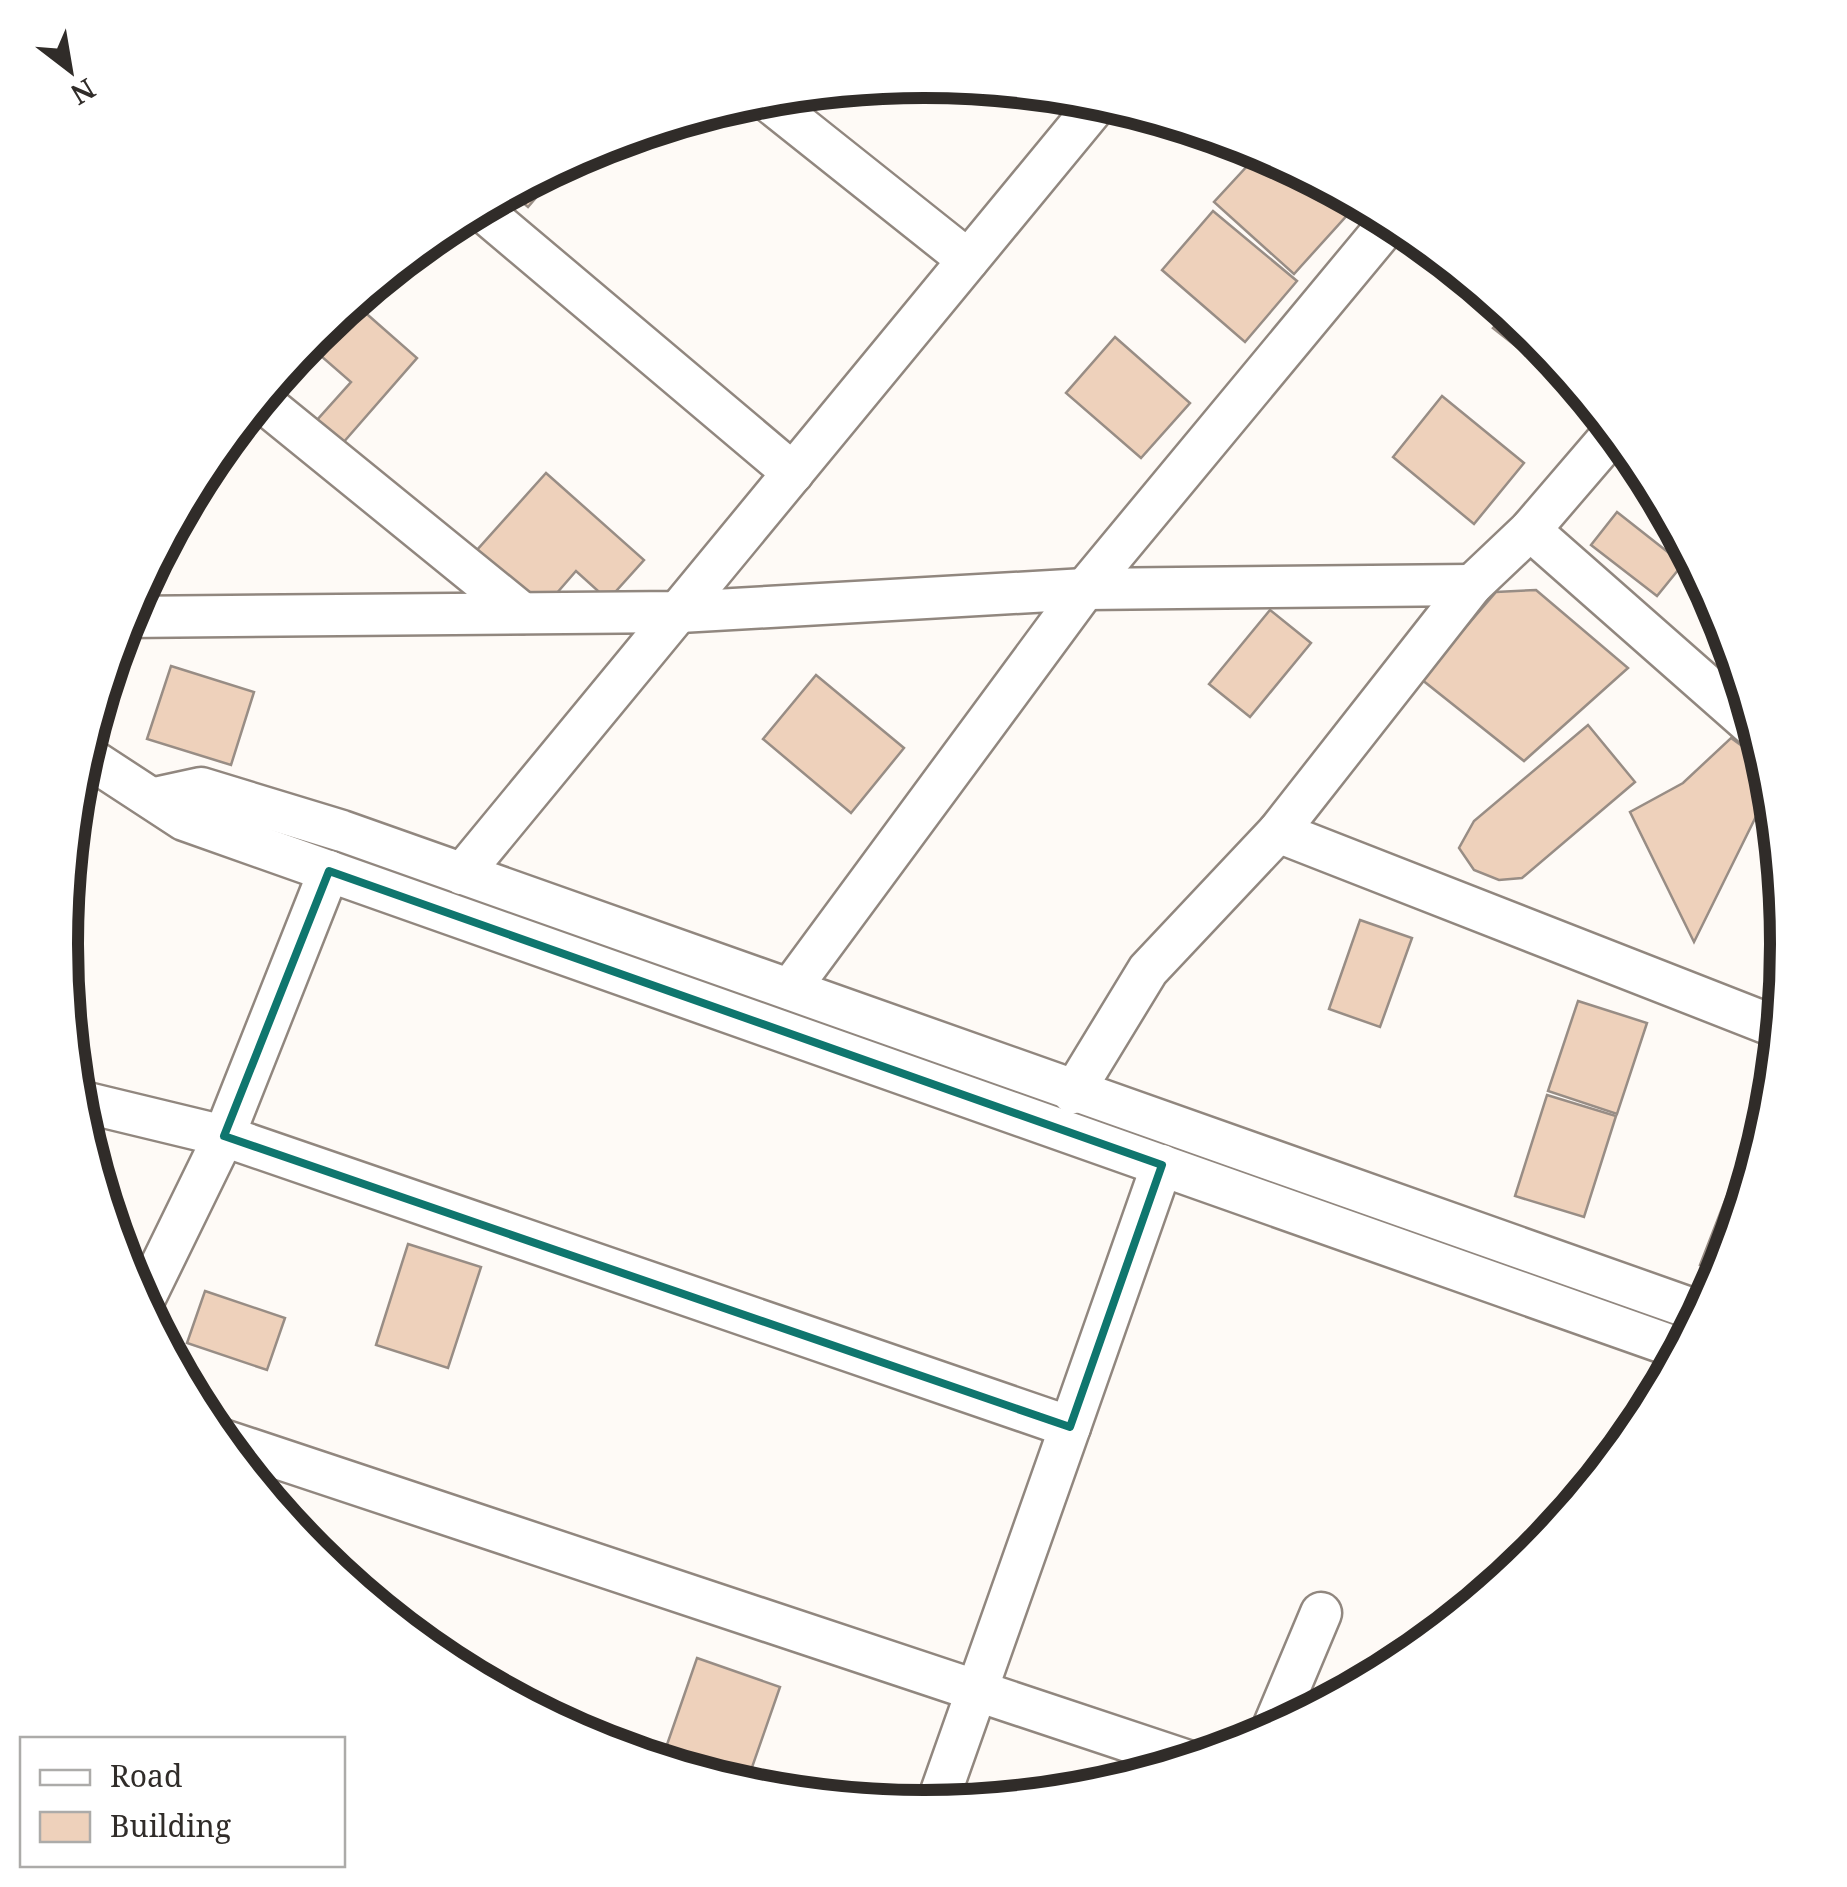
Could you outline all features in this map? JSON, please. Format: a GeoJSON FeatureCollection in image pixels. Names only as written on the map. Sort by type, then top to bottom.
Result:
{"type":"FeatureCollection","features":[{"type":"Feature","properties":{"kind":"street"},"geometry":{"type":"LineString","coordinates":[[780,110],[968,260]]}},
{"type":"Feature","properties":{"kind":"street"},"geometry":{"type":"LineString","coordinates":[[462,874],[1089,114]]}},
{"type":"Feature","properties":{"kind":"street"},"geometry":{"type":"LineString","coordinates":[[490,217],[793,473]]}},
{"type":"Feature","properties":{"kind":"street"},"geometry":{"type":"LineString","coordinates":[[790,988],[1085,589],[1382,233]]}},
{"type":"Feature","properties":{"kind":"street"},"geometry":{"type":"LineString","coordinates":[[269,408],[522,613]]}},
{"type":"Feature","properties":{"kind":"street"},"geometry":{"type":"LineString","coordinates":[[1073,1093],[1148,970],[1278,832],[1472,585],[1530,530],[1605,442]]}},
{"type":"Feature","properties":{"kind":"street"},"geometry":{"type":"LineString","coordinates":[[1530,530],[1737,712]]}},
{"type":"Feature","properties":{"kind":"street"},"geometry":{"type":"LineString","coordinates":[[143,617],[680,612],[1085,589],[1472,585]]}},
{"type":"Feature","properties":{"kind":"street"},"geometry":{"type":"LineString","coordinates":[[97,763],[184,820],[1668,1344]]}},
{"type":"Feature","properties":{"kind":"street"},"geometry":{"type":"LineString","coordinates":[[155,798],[201,788],[342,830],[1073,1093],[1687,1307]]}},
{"type":"Feature","properties":{"kind":"street"},"geometry":{"type":"LineString","coordinates":[[1278,832],[1765,1023]]}},
{"type":"Feature","properties":{"kind":"street"},"geometry":{"type":"LineString","coordinates":[[151,1286],[224,1136],[329,871]]}},
{"type":"Feature","properties":{"kind":"street"},"geometry":{"type":"LineString","coordinates":[[93,1104],[224,1136],[1070,1427]]}},
{"type":"Feature","properties":{"kind":"street"},"geometry":{"type":"LineString","coordinates":[[942,1789],[1162,1165]]}},
{"type":"Feature","properties":{"kind":"street"},"geometry":{"type":"LineString","coordinates":[[243,1447],[977,1688],[1165,1754]]}},
{"type":"Feature","properties":{"kind":"street"},"geometry":{"type":"LineString","coordinates":[[1280,1710],[1321,1613]]}},
{"type":"Feature","properties":{"kind":"highlighted area"},"geometry":{"type":"Polygon","coordinates":[[[329,871],[1162,1165],[1070,1427],[224,1136],[329,871]]]}},
{"type":"Feature","properties":{"kind":"building"},"geometry":{"type":"Polygon","coordinates":[[[1250,163],[1349,213],[1294,274],[1214,202],[1250,163]]]}},
{"type":"Feature","properties":{"kind":"building"},"geometry":{"type":"Polygon","coordinates":[[[545,187],[528,207],[520,201],[545,187]]]}},
{"type":"Feature","properties":{"kind":"building"},"geometry":{"type":"Polygon","coordinates":[[[1213,211],[1297,281],[1245,342],[1162,270],[1213,211]]]}},
{"type":"Feature","properties":{"kind":"building"},"geometry":{"type":"Polygon","coordinates":[[[363,310],[417,358],[342,444],[317,420],[351,382],[318,353],[363,310]]]}},
{"type":"Feature","properties":{"kind":"building"},"geometry":{"type":"Polygon","coordinates":[[[1498,323],[1543,368],[1493,328],[1498,323]]]}},
{"type":"Feature","properties":{"kind":"building"},"geometry":{"type":"Polygon","coordinates":[[[1115,337],[1190,403],[1141,458],[1066,393],[1115,337]]]}},
{"type":"Feature","properties":{"kind":"building"},"geometry":{"type":"Polygon","coordinates":[[[1442,396],[1524,463],[1474,524],[1393,457],[1442,396]]]}},
{"type":"Feature","properties":{"kind":"building"},"geometry":{"type":"Polygon","coordinates":[[[546,473],[644,560],[608,600],[576,571],[543,609],[477,550],[546,473]]]}},
{"type":"Feature","properties":{"kind":"building"},"geometry":{"type":"Polygon","coordinates":[[[1617,512],[1677,559],[1681,567],[1657,596],[1591,545],[1617,512]]]}},
{"type":"Feature","properties":{"kind":"building"},"geometry":{"type":"Polygon","coordinates":[[[1536,590],[1628,668],[1524,761],[1421,679],[1496,592],[1536,590]]]}},
{"type":"Feature","properties":{"kind":"building"},"geometry":{"type":"Polygon","coordinates":[[[1270,610],[1311,643],[1250,717],[1209,684],[1270,610]]]}},
{"type":"Feature","properties":{"kind":"building"},"geometry":{"type":"Polygon","coordinates":[[[171,666],[254,692],[231,765],[147,739],[171,666]]]}},
{"type":"Feature","properties":{"kind":"building"},"geometry":{"type":"Polygon","coordinates":[[[816,675],[904,748],[851,813],[763,739],[816,675]]]}},
{"type":"Feature","properties":{"kind":"building"},"geometry":{"type":"Polygon","coordinates":[[[1588,725],[1635,782],[1522,878],[1499,880],[1474,870],[1459,848],[1474,821],[1588,725]]]}},
{"type":"Feature","properties":{"kind":"building"},"geometry":{"type":"Polygon","coordinates":[[[1731,738],[1746,749],[1758,811],[1694,942],[1630,812],[1683,783],[1731,738]]]}},
{"type":"Feature","properties":{"kind":"building"},"geometry":{"type":"Polygon","coordinates":[[[1360,920],[1412,938],[1380,1027],[1329,1009],[1360,920]]]}},
{"type":"Feature","properties":{"kind":"building"},"geometry":{"type":"Polygon","coordinates":[[[1578,1001],[1647,1023],[1617,1114],[1548,1091],[1578,1001]]]}},
{"type":"Feature","properties":{"kind":"building"},"geometry":{"type":"Polygon","coordinates":[[[1547,1095],[1616,1116],[1584,1217],[1515,1196],[1547,1095]]]}},
{"type":"Feature","properties":{"kind":"building"},"geometry":{"type":"Polygon","coordinates":[[[1740,1162],[1741,1162],[1705,1267],[1700,1265],[1740,1162]]]}},
{"type":"Feature","properties":{"kind":"building"},"geometry":{"type":"Polygon","coordinates":[[[408,1244],[481,1267],[448,1368],[376,1345],[408,1244]]]}},
{"type":"Feature","properties":{"kind":"building"},"geometry":{"type":"Polygon","coordinates":[[[205,1291],[285,1318],[267,1370],[187,1343],[205,1291]]]}},
{"type":"Feature","properties":{"kind":"building"},"geometry":{"type":"Polygon","coordinates":[[[697,1658],[780,1687],[751,1771],[665,1749],[697,1658]]]}}]}
